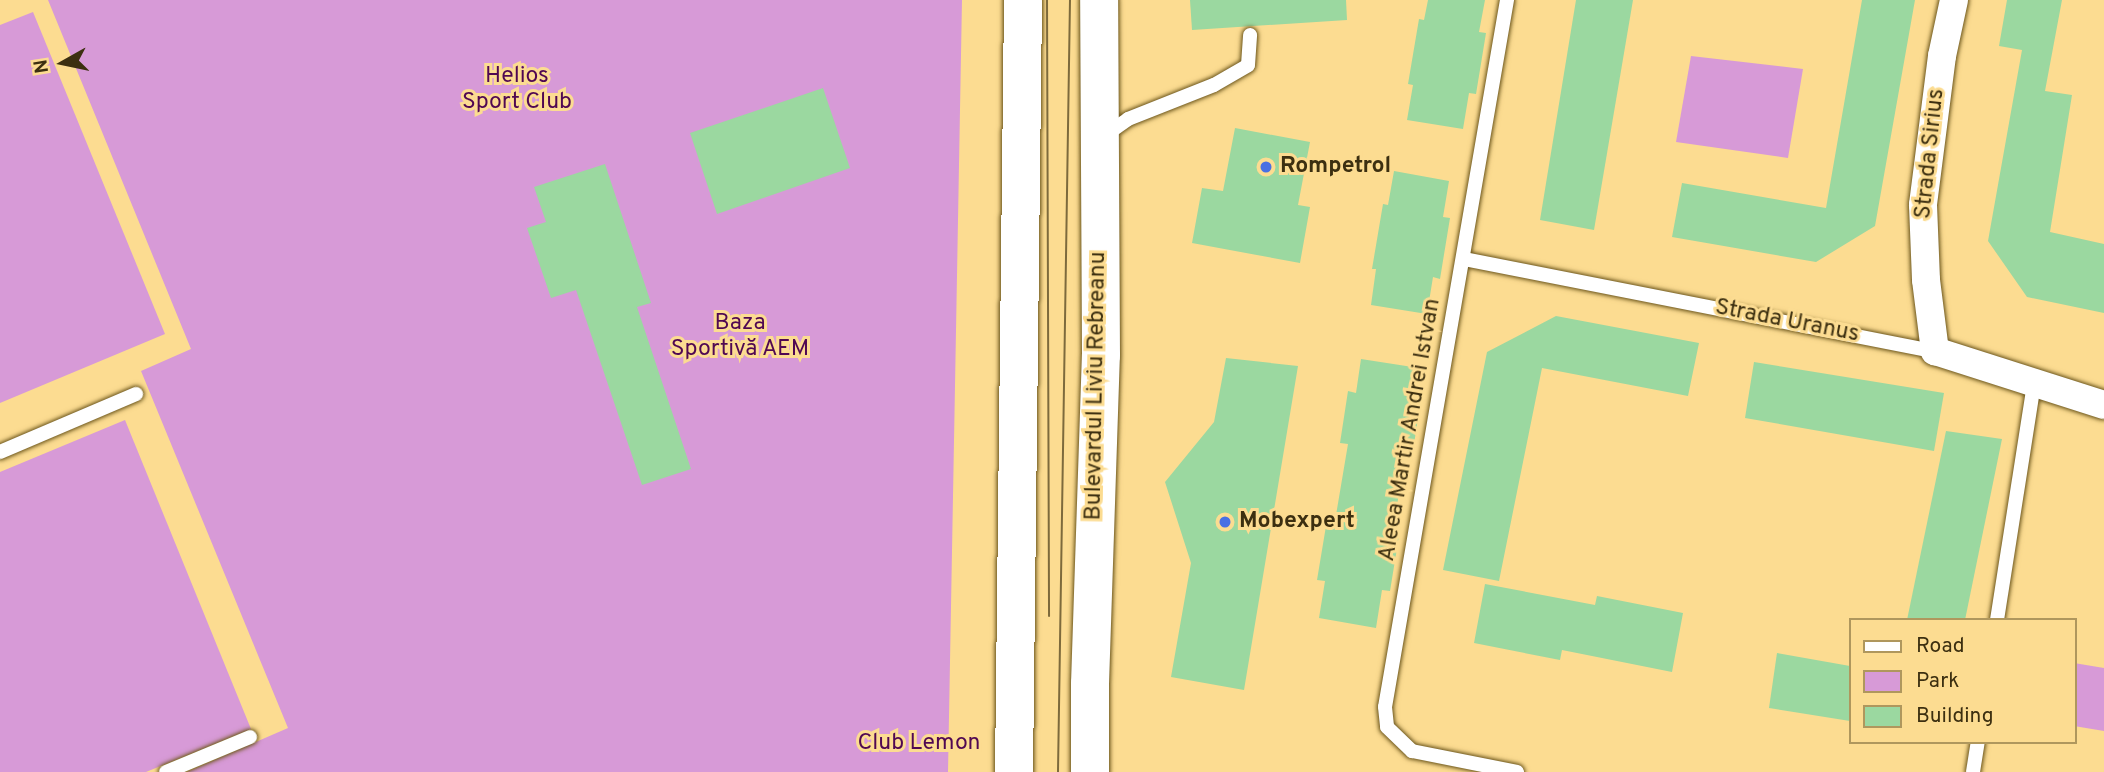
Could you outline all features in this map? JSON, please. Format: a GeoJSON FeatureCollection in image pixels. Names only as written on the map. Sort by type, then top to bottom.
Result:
{"type":"FeatureCollection","features":[{"type":"Feature","properties":{"kind":"main road"},"geometry":{"type":"LineString","coordinates":[[1014,772],[1023,0]]}},
{"type":"Feature","properties":{"kind":"main road","name":"Bulevardul Liviu Rebreanu"},"geometry":{"type":"LineString","coordinates":[[1090,772],[1090,684],[1101,355],[1097,141],[1099,0]]}},
{"type":"Feature","properties":{"kind":"street","name":"Strada Sirius"},"geometry":{"type":"LineString","coordinates":[[1935,351],[1926,280],[1923,205],[1942,56],[1954,0]]}},
{"type":"Feature","properties":{"kind":"street","name":"Strada Uranus"},"geometry":{"type":"LineString","coordinates":[[1935,351],[2104,405]]}},
{"type":"Feature","properties":{"kind":"lane","name":"Aleea Martir Andrei Istvan"},"geometry":{"type":"LineString","coordinates":[[1507,0],[1385,707],[1387,727],[1412,751],[1517,772]]}},
{"type":"Feature","properties":{"kind":"lane"},"geometry":{"type":"LineString","coordinates":[[1097,141],[1128,119],[1214,85],[1248,65],[1250,36]]}},
{"type":"Feature","properties":{"kind":"lane","name":"Strada Uranus"},"geometry":{"type":"LineString","coordinates":[[1464,259],[1935,351]]}},
{"type":"Feature","properties":{"kind":"lane"},"geometry":{"type":"LineString","coordinates":[[1997,618],[2034,384]]}},
{"type":"Feature","properties":{"kind":"lane"},"geometry":{"type":"LineString","coordinates":[[0,452],[136,394]]}},
{"type":"Feature","properties":{"kind":"lane"},"geometry":{"type":"LineString","coordinates":[[166,772],[250,737]]}},
{"type":"Feature","properties":{"kind":"lane"},"geometry":{"type":"LineString","coordinates":[[1973,772],[1978,744]]}},
{"type":"Feature","properties":{"kind":"green space"},"geometry":{"type":"Polygon","coordinates":[[[48,0],[962,0],[948,772],[187,772],[288,728],[141,371],[191,349],[48,0]]]}},
{"type":"Feature","properties":{"kind":"green space"},"geometry":{"type":"Polygon","coordinates":[[[33,12],[165,334],[0,403],[0,25],[33,12]]]}},
{"type":"Feature","properties":{"kind":"green space"},"geometry":{"type":"Polygon","coordinates":[[[1691,56],[1803,69],[1788,158],[1676,142],[1691,56]]]}},
{"type":"Feature","properties":{"kind":"green space"},"geometry":{"type":"Polygon","coordinates":[[[125,420],[251,729],[146,772],[0,772],[0,472],[125,420]]]}},
{"type":"Feature","properties":{"kind":"green space"},"geometry":{"type":"Polygon","coordinates":[[[2076,663],[2104,668],[2104,731],[2076,726],[2076,663]]]}},
{"type":"Feature","properties":{"kind":"building"},"geometry":{"type":"Polygon","coordinates":[[[1190,0],[1346,0],[1347,20],[1192,30],[1190,0]]]}},
{"type":"Feature","properties":{"kind":"building"},"geometry":{"type":"Polygon","coordinates":[[[1428,0],[1485,0],[1479,32],[1486,33],[1476,94],[1469,93],[1463,129],[1407,120],[1413,85],[1408,84],[1419,19],[1424,20],[1428,0]]]}},
{"type":"Feature","properties":{"kind":"building"},"geometry":{"type":"Polygon","coordinates":[[[1576,0],[1633,0],[1594,230],[1540,220],[1576,0]]]}},
{"type":"Feature","properties":{"kind":"building"},"geometry":{"type":"Polygon","coordinates":[[[1862,0],[1915,0],[1875,226],[1816,262],[1672,237],[1682,183],[1826,208],[1862,0]]]}},
{"type":"Feature","properties":{"kind":"building"},"geometry":{"type":"Polygon","coordinates":[[[2007,0],[2062,0],[2045,91],[2072,95],[2050,232],[2104,244],[2104,313],[2027,297],[1988,241],[2022,50],[1999,46],[2007,0]]]}},
{"type":"Feature","properties":{"kind":"building"},"geometry":{"type":"Polygon","coordinates":[[[823,88],[850,168],[717,214],[690,133],[823,88]]]}},
{"type":"Feature","properties":{"kind":"building"},"geometry":{"type":"Polygon","coordinates":[[[1235,128],[1310,142],[1298,205],[1310,207],[1300,263],[1192,243],[1202,188],[1223,191],[1235,128]]]}},
{"type":"Feature","properties":{"kind":"building"},"geometry":{"type":"Polygon","coordinates":[[[605,164],[651,303],[637,307],[691,469],[642,485],[576,290],[551,298],[527,228],[546,222],[534,187],[605,164]]]}},
{"type":"Feature","properties":{"kind":"building"},"geometry":{"type":"Polygon","coordinates":[[[1394,171],[1449,181],[1443,217],[1450,218],[1440,279],[1433,277],[1427,314],[1371,305],[1376,269],[1372,269],[1383,204],[1388,205],[1394,171]]]}},
{"type":"Feature","properties":{"kind":"building"},"geometry":{"type":"Polygon","coordinates":[[[1556,316],[1699,343],[1688,396],[1542,368],[1499,581],[1443,570],[1487,352],[1556,316]]]}},
{"type":"Feature","properties":{"kind":"building","name":"Mobexpert"},"geometry":{"type":"Polygon","coordinates":[[[1226,358],[1298,366],[1244,690],[1171,677],[1191,563],[1165,482],[1214,422],[1226,358]]]}},
{"type":"Feature","properties":{"kind":"building"},"geometry":{"type":"Polygon","coordinates":[[[1361,359],[1419,368],[1415,399],[1421,399],[1412,457],[1404,456],[1393,535],[1399,536],[1390,591],[1382,590],[1376,628],[1319,618],[1325,581],[1317,580],[1326,526],[1334,527],[1348,444],[1340,443],[1348,391],[1356,393],[1361,359]]]}},
{"type":"Feature","properties":{"kind":"building"},"geometry":{"type":"Polygon","coordinates":[[[1754,362],[1944,393],[1934,451],[1745,418],[1754,362]]]}},
{"type":"Feature","properties":{"kind":"building"},"geometry":{"type":"Polygon","coordinates":[[[1946,431],[2002,439],[1965,618],[1907,618],[1946,431]]]}},
{"type":"Feature","properties":{"kind":"building"},"geometry":{"type":"Polygon","coordinates":[[[1485,584],[1595,605],[1597,596],[1683,613],[1672,672],[1562,650],[1560,660],[1474,643],[1485,584]]]}},
{"type":"Feature","properties":{"kind":"building"},"geometry":{"type":"Polygon","coordinates":[[[1777,653],[1848,666],[1848,721],[1769,708],[1777,653]]]}},
{"type":"Feature","properties":{"kind":"tram line"},"geometry":{"type":"LineString","coordinates":[[1047,0],[1049,616]]}},
{"type":"Feature","properties":{"kind":"tram line"},"geometry":{"type":"LineString","coordinates":[[1058,772],[1070,0]]}},
{"type":"Feature","properties":{"kind":"place","name":"Rompetrol"},"geometry":{"type":"Point","coordinates":[1266,167]}},
{"type":"Feature","properties":{"kind":"place","name":"Mobexpert"},"geometry":{"type":"Point","coordinates":[1225,522]}},
{"type":"Feature","properties":{"kind":"park label","name":"Helios Sport Club"},"geometry":{"type":"Point","coordinates":[517,90]}},
{"type":"Feature","properties":{"kind":"park label","name":"Baza Sportivă AEM"},"geometry":{"type":"Point","coordinates":[740,337]}},
{"type":"Feature","properties":{"kind":"park label","name":"Club Lemon"},"geometry":{"type":"Point","coordinates":[919,744]}}]}
